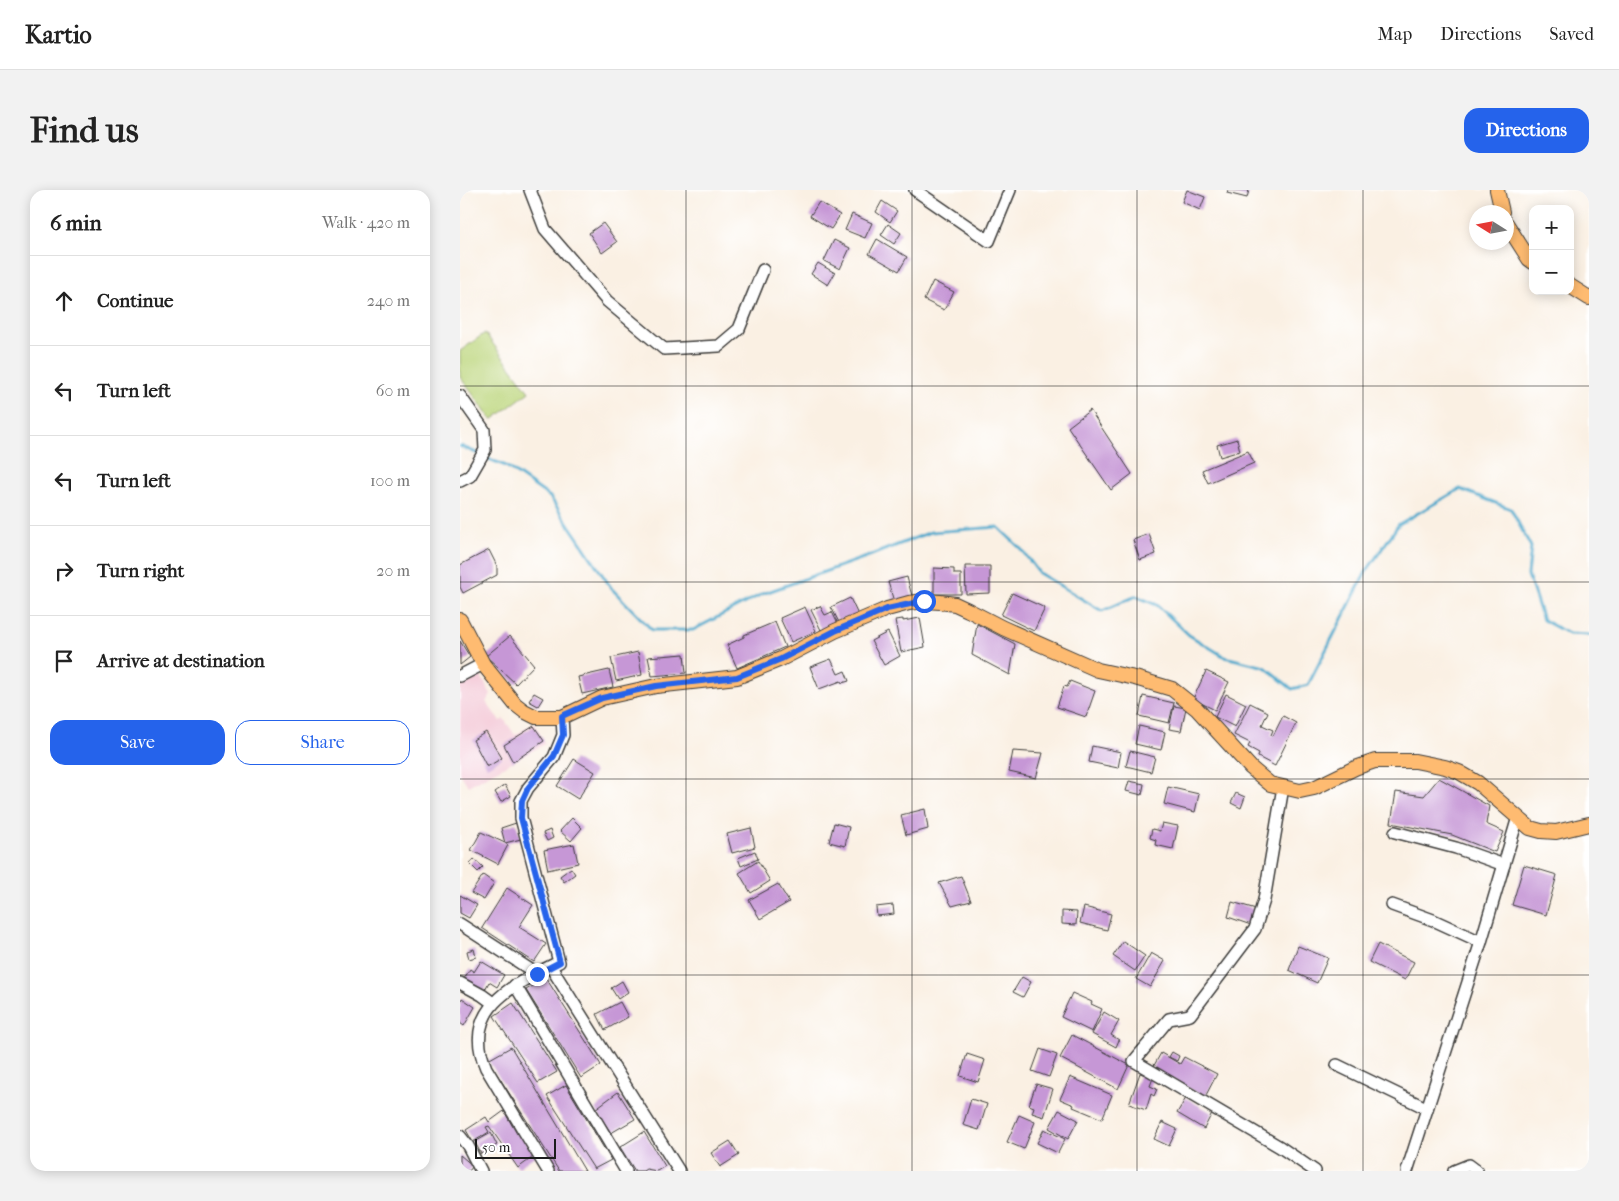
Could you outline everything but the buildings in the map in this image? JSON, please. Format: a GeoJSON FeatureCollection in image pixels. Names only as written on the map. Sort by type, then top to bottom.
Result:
{"type":"FeatureCollection","features":[{"type":"Feature","properties":{"kind":"main road"},"geometry":{"type":"LineString","coordinates":[[1497,190],[1500,205]]}},
{"type":"Feature","properties":{"kind":"main road"},"geometry":{"type":"LineString","coordinates":[[1514,236],[1529,260]]}},
{"type":"Feature","properties":{"kind":"main road"},"geometry":{"type":"LineString","coordinates":[[1574,289],[1589,298]]}},
{"type":"Feature","properties":{"kind":"main road"},"geometry":{"type":"LineString","coordinates":[[460,620],[483,664],[502,690],[515,704],[536,717],[562,716],[602,698],[656,686],[737,677],[781,659],[835,631],[887,609],[924,601],[955,604],[1094,669],[1172,688],[1197,709],[1262,778],[1270,784],[1300,790],[1314,788],[1355,768],[1375,761],[1415,761],[1459,772],[1478,783],[1530,828],[1556,832],[1589,824]]}},
{"type":"Feature","properties":{"kind":"street"},"geometry":{"type":"LineString","coordinates":[[530,190],[545,229],[607,301],[664,349],[719,346],[739,329],[763,270]]}},
{"type":"Feature","properties":{"kind":"street"},"geometry":{"type":"LineString","coordinates":[[915,190],[989,241],[1010,190]]}},
{"type":"Feature","properties":{"kind":"street"},"geometry":{"type":"LineString","coordinates":[[460,396],[484,430],[485,450],[470,476],[460,481]]}},
{"type":"Feature","properties":{"kind":"street"},"geometry":{"type":"LineString","coordinates":[[460,676],[483,664]]}},
{"type":"Feature","properties":{"kind":"street"},"geometry":{"type":"LineString","coordinates":[[548,1171],[481,1057],[478,1041],[479,1023],[493,1003],[515,985],[560,962],[521,818],[522,801],[528,788],[554,756],[563,735],[562,716]]}},
{"type":"Feature","properties":{"kind":"street"},"geometry":{"type":"LineString","coordinates":[[1282,787],[1264,900],[1255,929],[1190,1015],[1169,1019],[1134,1061],[1280,1147],[1315,1171]]}},
{"type":"Feature","properties":{"kind":"street"},"geometry":{"type":"LineString","coordinates":[[1407,1171],[1518,817]]}},
{"type":"Feature","properties":{"kind":"street"},"geometry":{"type":"LineString","coordinates":[[1395,832],[1456,848],[1504,865]]}},
{"type":"Feature","properties":{"kind":"street"},"geometry":{"type":"LineString","coordinates":[[1392,905],[1433,920],[1480,942]]}},
{"type":"Feature","properties":{"kind":"street"},"geometry":{"type":"LineString","coordinates":[[460,924],[537,974]]}},
{"type":"Feature","properties":{"kind":"street"},"geometry":{"type":"LineString","coordinates":[[551,967],[679,1171]]}},
{"type":"Feature","properties":{"kind":"street"},"geometry":{"type":"LineString","coordinates":[[460,983],[493,1003]]}},
{"type":"Feature","properties":{"kind":"street"},"geometry":{"type":"LineString","coordinates":[[515,985],[626,1171]]}},
{"type":"Feature","properties":{"kind":"street"},"geometry":{"type":"LineString","coordinates":[[1337,1065],[1426,1108]]}},
{"type":"Feature","properties":{"kind":"street"},"geometry":{"type":"LineString","coordinates":[[460,1136],[468,1146],[481,1171]]}},
{"type":"Feature","properties":{"kind":"street"},"geometry":{"type":"LineString","coordinates":[[1454,1171],[1469,1165],[1477,1171]]}},
{"type":"Feature","properties":{"kind":"shaded area"},"geometry":{"type":"Polygon","coordinates":[[[478,672],[491,694],[486,702],[500,721],[504,719],[515,735],[534,723],[545,744],[468,786],[460,773],[460,686],[478,672]]]}},
{"type":"Feature","properties":{"kind":"green space"},"geometry":{"type":"Polygon","coordinates":[[[485,333],[529,392],[492,420],[460,377],[460,351],[485,333]]]}},
{"type":"Feature","properties":{"kind":"waterway"},"geometry":{"type":"LineString","coordinates":[[460,446],[479,454]]}},
{"type":"Feature","properties":{"kind":"waterway"},"geometry":{"type":"LineString","coordinates":[[484,457],[506,466],[550,497],[612,589],[652,630],[693,630],[762,594],[931,532],[998,527],[1021,549],[1039,573],[1102,611],[1136,596],[1157,605],[1189,635],[1225,657],[1265,667],[1292,689],[1308,685],[1366,572],[1399,524],[1460,489],[1511,509],[1531,547],[1528,575],[1543,620],[1569,634],[1589,635]]}},
{"type":"Feature","properties":{"kind":"route"},"geometry":{"type":"LineString","coordinates":[[537,974],[560,962],[521,818],[522,801],[528,788],[554,756],[563,735],[562,716],[602,698],[656,686],[737,677],[781,659],[835,631],[887,609],[924,601]]}}]}
